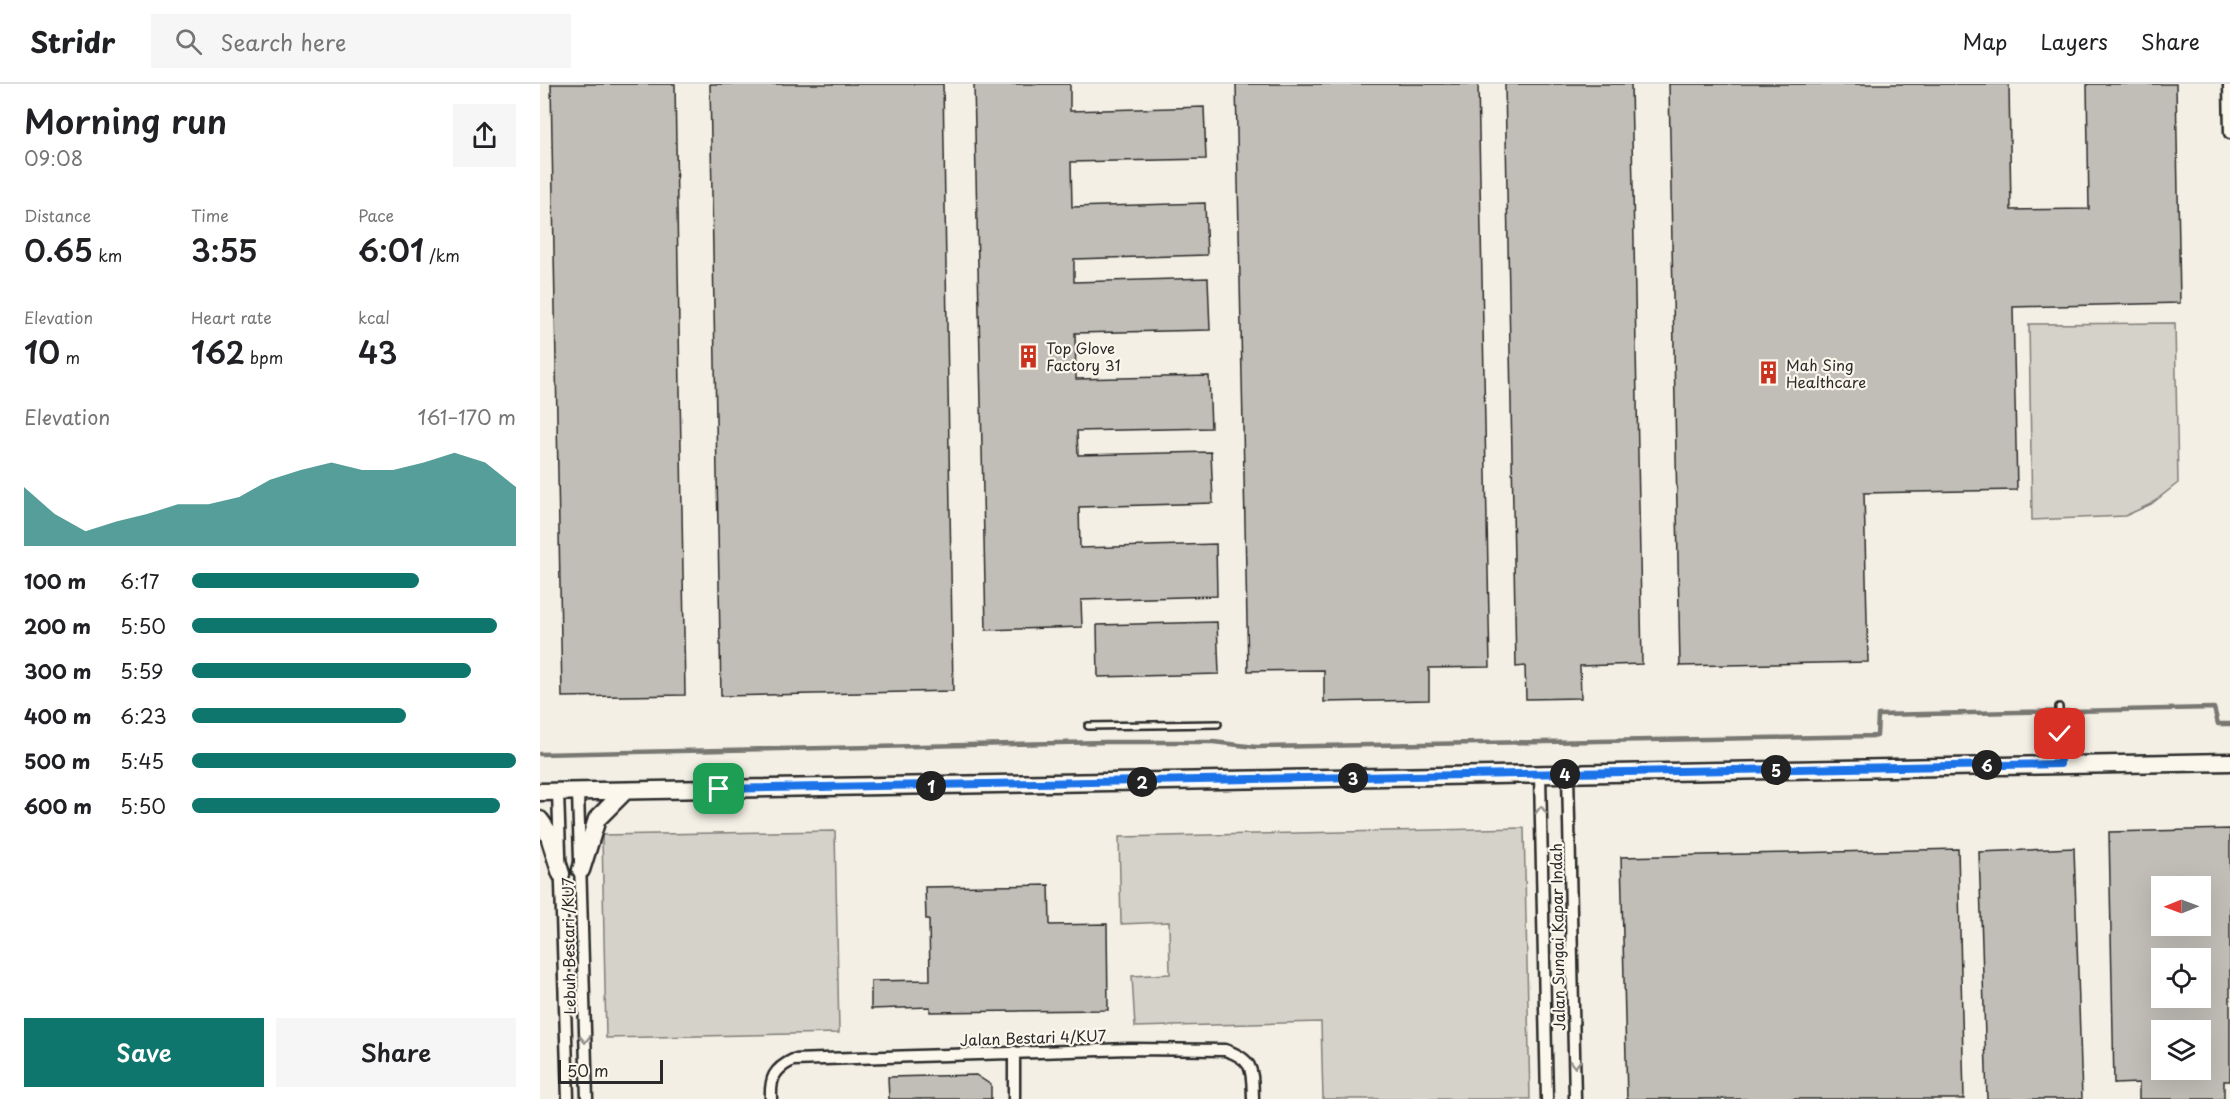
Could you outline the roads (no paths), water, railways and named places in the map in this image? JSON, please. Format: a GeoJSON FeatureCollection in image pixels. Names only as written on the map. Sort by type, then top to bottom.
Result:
{"type":"FeatureCollection","features":[{"type":"Feature","properties":{"kind":"street"},"geometry":{"type":"LineString","coordinates":[[2229,84],[2230,133]]}},
{"type":"Feature","properties":{"kind":"street"},"geometry":{"type":"LineString","coordinates":[[540,792],[2230,762]]}},
{"type":"Feature","properties":{"kind":"street","name":"Jalan Sungai Kapar Indah"},"geometry":{"type":"LineString","coordinates":[[1568,774],[1575,1099]]}},
{"type":"Feature","properties":{"kind":"street","name":"Jalan Sungai Kapar Indah"},"geometry":{"type":"LineString","coordinates":[[1540,775],[1547,1099]]}},
{"type":"Feature","properties":{"kind":"street"},"geometry":{"type":"LineString","coordinates":[[582,870],[597,819],[625,791]]}},
{"type":"Feature","properties":{"kind":"street","name":"Lebuh Bestari /KU7"},"geometry":{"type":"LineString","coordinates":[[558,792],[568,1099]]}},
{"type":"Feature","properties":{"kind":"street","name":"Lebuh Bestari /KU7"},"geometry":{"type":"LineString","coordinates":[[578,792],[587,1099]]}},
{"type":"Feature","properties":{"kind":"street"},"geometry":{"type":"LineString","coordinates":[[540,820],[547,830],[561,874]]}},
{"type":"Feature","properties":{"kind":"street","name":"Jalan Bestari 4/KU7"},"geometry":{"type":"LineString","coordinates":[[771,1099],[771,1080],[779,1067],[793,1060],[1014,1052],[1225,1050],[1245,1059],[1252,1070],[1253,1099]]}},
{"type":"Feature","properties":{"kind":"street"},"geometry":{"type":"LineString","coordinates":[[1014,1052],[1014,1099]]}},
{"type":"Feature","properties":{"kind":"street"},"geometry":{"type":"LineString","coordinates":[[562,1099],[569,1086]]}},
{"type":"Feature","properties":{"kind":"lane"},"geometry":{"type":"LineString","coordinates":[[2059,707],[2060,764]]}},
{"type":"Feature","properties":{"kind":"lane"},"geometry":{"type":"LineString","coordinates":[[1088,726],[1218,724]]}},
{"type":"Feature","properties":{"kind":"waterway"},"geometry":{"type":"LineString","coordinates":[[540,754],[1107,742],[1213,742],[1256,747],[1877,736],[1878,715],[2214,708],[2218,724],[2230,724]]}},
{"type":"Feature","properties":{"kind":"place","name":"Top Glove Factory 31"},"geometry":{"type":"Point","coordinates":[1028,356]}},
{"type":"Feature","properties":{"kind":"place","name":"Mah Sing Healthcare"},"geometry":{"type":"Point","coordinates":[1768,373]}}]}
